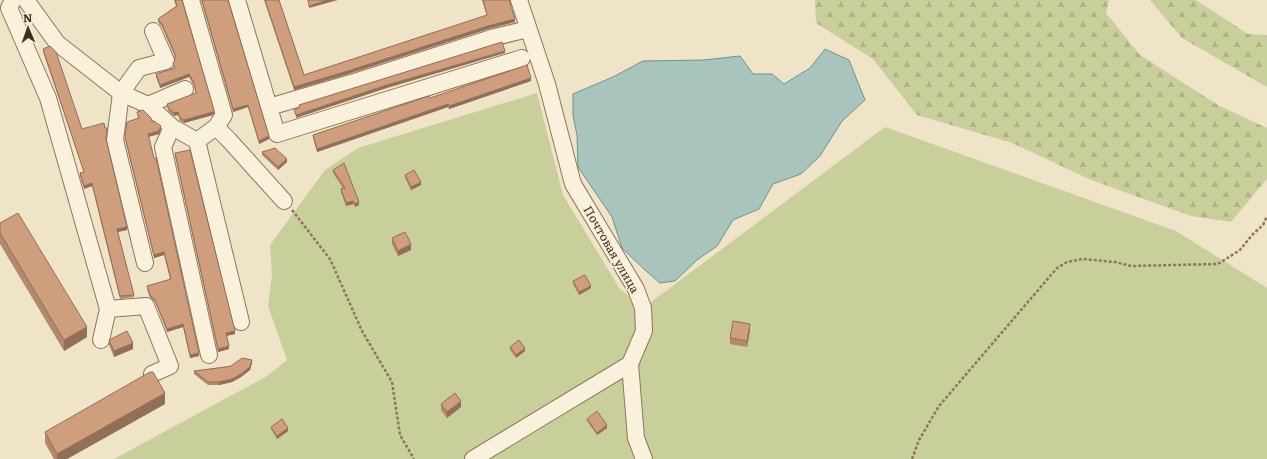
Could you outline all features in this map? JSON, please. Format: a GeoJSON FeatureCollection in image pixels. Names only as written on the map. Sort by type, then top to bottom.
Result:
{"type":"FeatureCollection","features":[{"type":"Feature","properties":{"kind":"street"},"geometry":{"type":"LineString","coordinates":[[13,0],[9,8],[48,98],[108,309],[100,340]]}},
{"type":"Feature","properties":{"kind":"street"},"geometry":{"type":"LineString","coordinates":[[26,0],[57,43],[120,93],[148,105],[172,127],[197,140],[241,322]]}},
{"type":"Feature","properties":{"kind":"street"},"geometry":{"type":"LineString","coordinates":[[191,0],[224,115],[216,127],[197,140]]}},
{"type":"Feature","properties":{"kind":"street"},"geometry":{"type":"LineString","coordinates":[[237,0],[277,134],[522,58]]}},
{"type":"Feature","properties":{"kind":"street","name":"Почтовая улица"},"geometry":{"type":"LineString","coordinates":[[519,0],[547,84],[573,184],[627,273],[636,289],[643,308],[644,331],[630,364]]}},
{"type":"Feature","properties":{"kind":"street"},"geometry":{"type":"LineString","coordinates":[[269,107],[351,83],[491,38],[528,29]]}},
{"type":"Feature","properties":{"kind":"street"},"geometry":{"type":"LineString","coordinates":[[146,263],[115,140],[120,93],[139,68],[166,61],[153,31]]}},
{"type":"Feature","properties":{"kind":"street"},"geometry":{"type":"LineString","coordinates":[[148,105],[185,89]]}},
{"type":"Feature","properties":{"kind":"street"},"geometry":{"type":"LineString","coordinates":[[172,127],[163,147],[209,355]]}},
{"type":"Feature","properties":{"kind":"street"},"geometry":{"type":"LineString","coordinates":[[216,127],[284,201]]}},
{"type":"Feature","properties":{"kind":"street"},"geometry":{"type":"LineString","coordinates":[[108,309],[146,306],[170,366],[152,374]]}},
{"type":"Feature","properties":{"kind":"street"},"geometry":{"type":"LineString","coordinates":[[473,459],[630,364],[636,438],[644,459]]}},
{"type":"Feature","properties":{"kind":"path"},"geometry":{"type":"LineString","coordinates":[[284,201],[330,259],[362,332],[392,382],[400,436],[414,459]]}},
{"type":"Feature","properties":{"kind":"path"},"geometry":{"type":"LineString","coordinates":[[912,459],[919,440],[939,406],[1057,268],[1067,262],[1083,259],[1115,262],[1131,266],[1218,264],[1240,250],[1252,235],[1263,225],[1267,216]]}},
{"type":"Feature","properties":{"kind":"green space"},"geometry":{"type":"Polygon","coordinates":[[[815,0],[1109,0],[1106,13],[1140,55],[1218,105],[1267,128],[1267,179],[1231,222],[1191,216],[1091,180],[1012,143],[917,115],[873,59],[816,23],[815,0]]]}},
{"type":"Feature","properties":{"kind":"green space"},"geometry":{"type":"Polygon","coordinates":[[[1150,0],[1196,0],[1248,34],[1267,35],[1267,87],[1182,38],[1150,0]]]}},
{"type":"Feature","properties":{"kind":"green space"},"geometry":{"type":"Polygon","coordinates":[[[537,93],[563,195],[620,289],[643,308],[885,127],[1176,231],[1267,288],[1267,459],[114,459],[267,376],[287,360],[268,306],[272,275],[270,245],[325,170],[358,148],[537,93]]]}},
{"type":"Feature","properties":{"kind":"water"},"geometry":{"type":"Polygon","coordinates":[[[825,49],[849,60],[865,100],[842,121],[820,156],[801,174],[773,184],[759,209],[733,220],[717,246],[697,260],[675,281],[660,283],[622,248],[612,217],[578,167],[577,135],[573,116],[573,94],[613,77],[643,61],[704,60],[740,56],[753,74],[772,74],[784,84],[810,68],[825,49]]]}},
{"type":"Feature","properties":{"kind":"building"},"geometry":{"type":"Polygon","coordinates":[[[175,0],[182,0],[214,110],[213,112],[184,120],[180,118],[178,112],[174,113],[169,109],[167,104],[196,93],[194,83],[189,74],[160,85],[156,74],[175,68],[173,64],[175,54],[162,24],[158,19],[177,6],[175,0]]]}},
{"type":"Feature","properties":{"kind":"building"},"geometry":{"type":"Polygon","coordinates":[[[202,0],[228,0],[269,136],[259,141],[248,105],[233,109],[202,0]]]}},
{"type":"Feature","properties":{"kind":"building"},"geometry":{"type":"Polygon","coordinates":[[[265,0],[279,0],[304,75],[487,15],[483,0],[509,0],[515,19],[488,26],[294,87],[265,0]]]}},
{"type":"Feature","properties":{"kind":"building"},"geometry":{"type":"Polygon","coordinates":[[[308,0],[328,0],[309,6],[308,0]]]}},
{"type":"Feature","properties":{"kind":"building"},"geometry":{"type":"Polygon","coordinates":[[[502,42],[505,51],[387,85],[296,115],[294,110],[300,107],[299,105],[502,42]]]}},
{"type":"Feature","properties":{"kind":"building"},"geometry":{"type":"Polygon","coordinates":[[[50,46],[56,52],[82,129],[104,123],[105,128],[107,128],[106,139],[127,227],[117,229],[134,295],[120,296],[92,183],[84,186],[80,173],[84,172],[43,49],[50,46]]]}},
{"type":"Feature","properties":{"kind":"building"},"geometry":{"type":"Polygon","coordinates":[[[527,65],[531,78],[449,106],[448,104],[317,149],[313,135],[429,96],[430,98],[527,65]]]}},
{"type":"Feature","properties":{"kind":"building"},"geometry":{"type":"Polygon","coordinates":[[[143,110],[151,118],[152,122],[154,121],[161,126],[159,131],[148,134],[154,158],[156,158],[199,353],[190,355],[183,324],[167,329],[155,300],[150,295],[147,286],[171,279],[164,252],[154,255],[125,137],[127,122],[139,118],[137,112],[143,110]]]}},
{"type":"Feature","properties":{"kind":"building"},"geometry":{"type":"Polygon","coordinates":[[[275,148],[287,159],[278,167],[262,152],[275,148]]]}},
{"type":"Feature","properties":{"kind":"building"},"geometry":{"type":"Polygon","coordinates":[[[190,150],[235,331],[226,333],[229,346],[218,349],[175,153],[190,150]]]}},
{"type":"Feature","properties":{"kind":"building"},"geometry":{"type":"Polygon","coordinates":[[[344,163],[359,202],[355,204],[353,201],[346,203],[341,189],[345,188],[333,170],[344,163]]]}},
{"type":"Feature","properties":{"kind":"building"},"geometry":{"type":"Polygon","coordinates":[[[414,170],[421,182],[411,187],[405,175],[414,170]]]}},
{"type":"Feature","properties":{"kind":"building"},"geometry":{"type":"Polygon","coordinates":[[[18,213],[87,327],[64,340],[0,233],[0,223],[18,213]]]}},
{"type":"Feature","properties":{"kind":"building"},"geometry":{"type":"Polygon","coordinates":[[[405,232],[411,244],[398,251],[392,238],[405,232]]]}},
{"type":"Feature","properties":{"kind":"building"},"geometry":{"type":"Polygon","coordinates":[[[585,275],[591,286],[579,292],[573,281],[585,275]]]}},
{"type":"Feature","properties":{"kind":"building"},"geometry":{"type":"Polygon","coordinates":[[[733,321],[750,324],[747,341],[730,338],[733,321]]]}},
{"type":"Feature","properties":{"kind":"building"},"geometry":{"type":"Polygon","coordinates":[[[127,331],[133,343],[114,351],[109,340],[127,331]]]}},
{"type":"Feature","properties":{"kind":"building"},"geometry":{"type":"Polygon","coordinates":[[[519,340],[525,348],[516,355],[510,347],[519,340]]]}},
{"type":"Feature","properties":{"kind":"building"},"geometry":{"type":"Polygon","coordinates":[[[242,358],[252,360],[250,367],[232,379],[219,382],[208,382],[194,371],[231,366],[242,358]]]}},
{"type":"Feature","properties":{"kind":"building"},"geometry":{"type":"Polygon","coordinates":[[[150,372],[153,372],[165,393],[57,454],[45,432],[150,372]]]}},
{"type":"Feature","properties":{"kind":"building"},"geometry":{"type":"Polygon","coordinates":[[[455,393],[461,401],[447,412],[441,404],[455,393]]]}},
{"type":"Feature","properties":{"kind":"building"},"geometry":{"type":"Polygon","coordinates":[[[597,411],[607,425],[597,433],[587,419],[597,411]]]}},
{"type":"Feature","properties":{"kind":"building"},"geometry":{"type":"Polygon","coordinates":[[[282,419],[288,428],[277,436],[271,427],[282,419]]]}}]}
